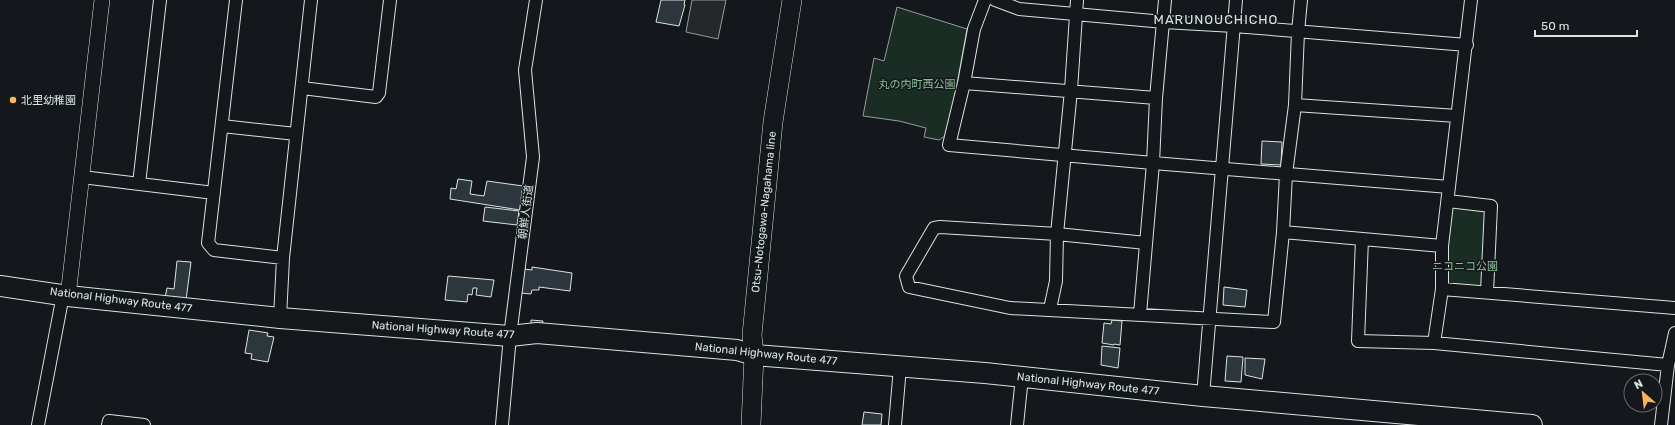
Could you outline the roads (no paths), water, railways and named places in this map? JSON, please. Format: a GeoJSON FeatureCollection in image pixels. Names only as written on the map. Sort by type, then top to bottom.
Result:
{"type":"FeatureCollection","features":[{"type":"Feature","properties":{"kind":"highway","name":"National Highway Route 477"},"geometry":{"type":"LineString","coordinates":[[0,286],[66,295],[280,318],[510,336],[537,334],[737,350],[754,355],[1022,377],[1203,396],[1532,425]]}},
{"type":"Feature","properties":{"kind":"main road","name":"Otsu-Notogawa-Nagahama line"},"geometry":{"type":"LineString","coordinates":[[751,425],[754,355],[752,335],[773,122],[792,0]]}},
{"type":"Feature","properties":{"kind":"street"},"geometry":{"type":"LineString","coordinates":[[38,425],[66,295],[82,177],[102,0]]}},
{"type":"Feature","properties":{"kind":"street"},"geometry":{"type":"LineString","coordinates":[[139,184],[160,0]]}},
{"type":"Feature","properties":{"kind":"street"},"geometry":{"type":"LineString","coordinates":[[236,0],[208,243],[214,250],[282,258]]}},
{"type":"Feature","properties":{"kind":"street"},"geometry":{"type":"LineString","coordinates":[[280,318],[282,258],[311,0]]}},
{"type":"Feature","properties":{"kind":"street"},"geometry":{"type":"LineString","coordinates":[[302,88],[376,97],[379,93],[390,0]]}},
{"type":"Feature","properties":{"kind":"street","name":"朝鮮人街道"},"geometry":{"type":"LineString","coordinates":[[502,425],[510,336],[533,157],[525,70],[536,0]]}},
{"type":"Feature","properties":{"kind":"street"},"geometry":{"type":"LineString","coordinates":[[985,0],[974,29],[964,83],[949,145],[1153,164],[1449,187]]}},
{"type":"Feature","properties":{"kind":"street"},"geometry":{"type":"LineString","coordinates":[[994,0],[1019,9],[1164,22],[1234,26],[1467,45]]}},
{"type":"Feature","properties":{"kind":"street"},"geometry":{"type":"LineString","coordinates":[[1050,309],[1056,281],[1057,234],[1071,90],[1077,0]]}},
{"type":"Feature","properties":{"kind":"street"},"geometry":{"type":"LineString","coordinates":[[1140,314],[1165,0]]}},
{"type":"Feature","properties":{"kind":"street"},"geometry":{"type":"LineString","coordinates":[[1203,396],[1236,0]]}},
{"type":"Feature","properties":{"kind":"street"},"geometry":{"type":"LineString","coordinates":[[1146,243],[1057,234],[934,228],[906,276],[909,287],[1010,308],[1140,314],[1210,320],[1274,322],[1283,232],[1286,174],[1296,104],[1298,32],[1301,0]]}},
{"type":"Feature","properties":{"kind":"street"},"geometry":{"type":"LineString","coordinates":[[1434,343],[1442,289],[1442,246],[1467,45],[1471,0]]}},
{"type":"Feature","properties":{"kind":"street"},"geometry":{"type":"LineString","coordinates":[[964,83],[1071,90],[1156,98]]}},
{"type":"Feature","properties":{"kind":"street"},"geometry":{"type":"LineString","coordinates":[[1296,104],[1457,116]]}},
{"type":"Feature","properties":{"kind":"street"},"geometry":{"type":"LineString","coordinates":[[222,126],[296,134]]}},
{"type":"Feature","properties":{"kind":"street"},"geometry":{"type":"LineString","coordinates":[[82,177],[214,193]]}},
{"type":"Feature","properties":{"kind":"street"},"geometry":{"type":"LineString","coordinates":[[1448,201],[1491,206],[1487,292]]}},
{"type":"Feature","properties":{"kind":"street"},"geometry":{"type":"LineString","coordinates":[[1283,232],[1442,246]]}},
{"type":"Feature","properties":{"kind":"street"},"geometry":{"type":"LineString","coordinates":[[1362,239],[1358,341],[1434,343],[1668,365]]}},
{"type":"Feature","properties":{"kind":"street"},"geometry":{"type":"LineString","coordinates":[[1442,289],[1675,308]]}},
{"type":"Feature","properties":{"kind":"street"},"geometry":{"type":"LineString","coordinates":[[1661,425],[1668,365],[1675,333]]}},
{"type":"Feature","properties":{"kind":"street"},"geometry":{"type":"LineString","coordinates":[[895,425],[900,367]]}},
{"type":"Feature","properties":{"kind":"street"},"geometry":{"type":"LineString","coordinates":[[1017,425],[1022,377]]}},
{"type":"Feature","properties":{"kind":"street"},"geometry":{"type":"LineString","coordinates":[[108,425],[108,421],[144,425]]}},
{"type":"Feature","properties":{"kind":"place","name":"北里幼稚園"},"geometry":{"type":"Point","coordinates":[13,100]}},
{"type":"Feature","properties":{"kind":"district","name":"MARUNOUCHICHO"},"geometry":{"type":"Point","coordinates":[1216,19]}},
{"type":"Feature","properties":{"kind":"park label","name":"丸の内町西公園"},"geometry":{"type":"Point","coordinates":[917,84]}},
{"type":"Feature","properties":{"kind":"park label","name":"ニコニコ公園"},"geometry":{"type":"Point","coordinates":[1465,266]}}]}
